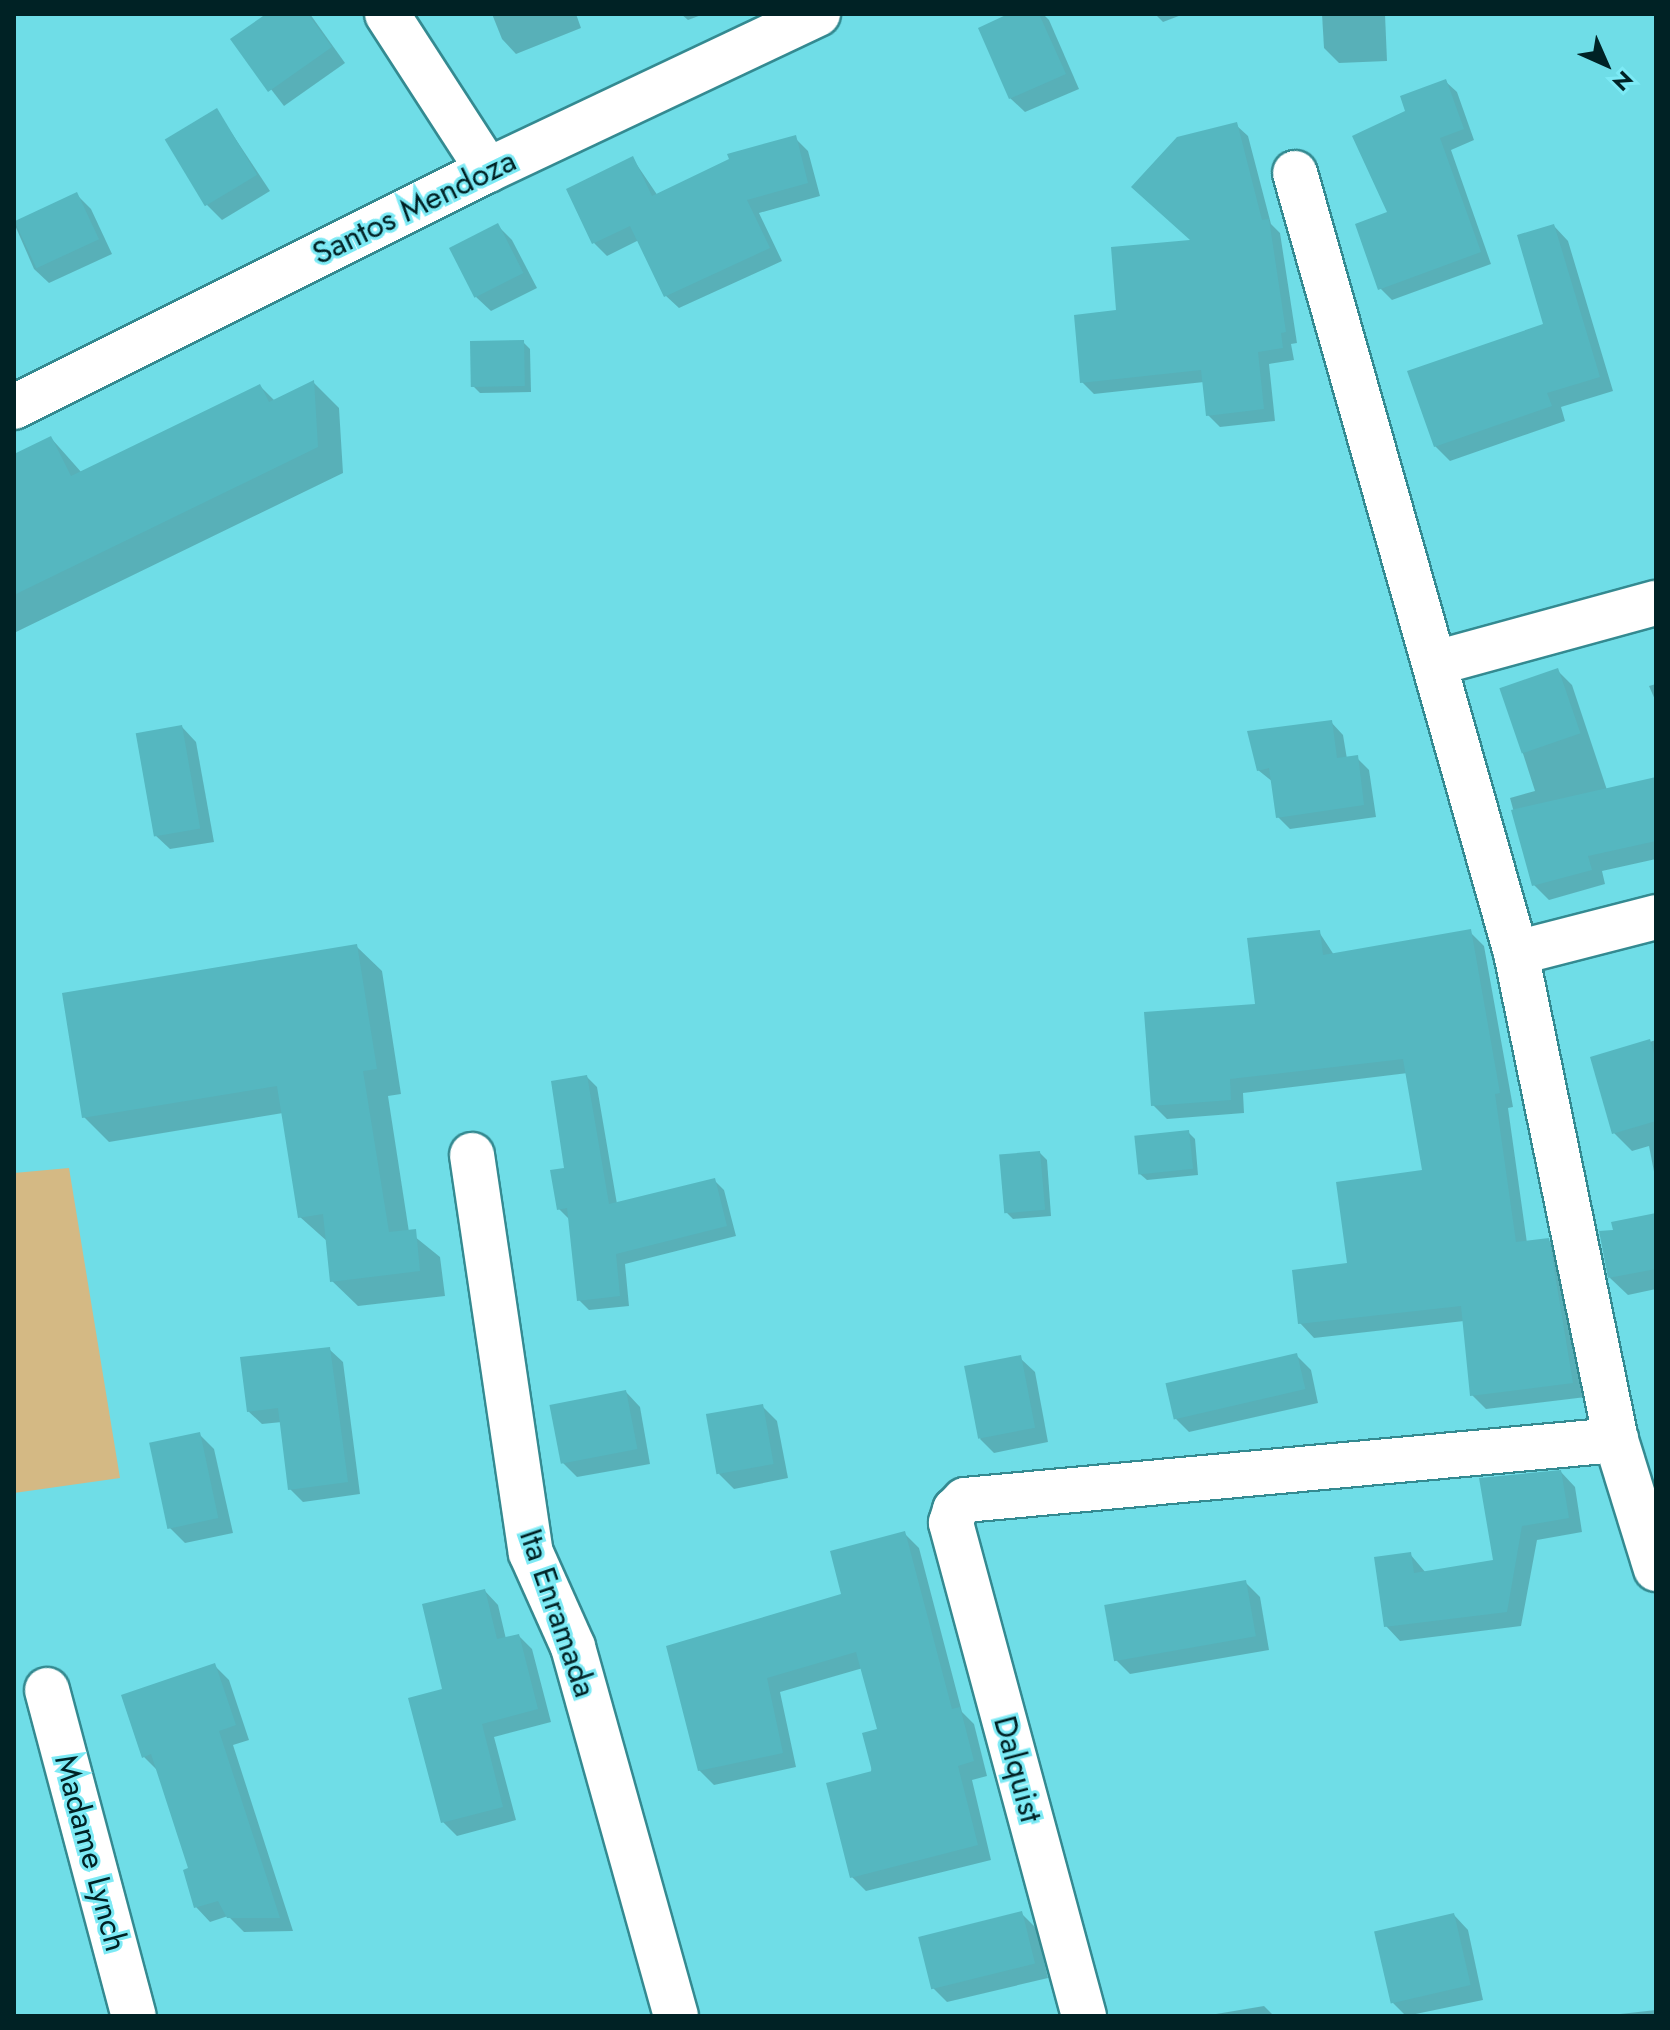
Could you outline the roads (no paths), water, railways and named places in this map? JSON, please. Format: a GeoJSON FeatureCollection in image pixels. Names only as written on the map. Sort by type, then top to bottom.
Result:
{"type":"FeatureCollection","features":[{"type":"Feature","properties":{"kind":"street"},"geometry":{"type":"LineString","coordinates":[[387,14],[488,170]]}},
{"type":"Feature","properties":{"kind":"street","name":"Santos Mendoza"},"geometry":{"type":"LineString","coordinates":[[14,407],[488,170],[818,14]]}},
{"type":"Feature","properties":{"kind":"street"},"geometry":{"type":"LineString","coordinates":[[1295,173],[1516,953],[1616,1440],[1650,1518],[1656,1569]]}},
{"type":"Feature","properties":{"kind":"street"},"geometry":{"type":"LineString","coordinates":[[1436,663],[1656,603]]}},
{"type":"Feature","properties":{"kind":"street"},"geometry":{"type":"LineString","coordinates":[[1516,953],[1656,917]]}},
{"type":"Feature","properties":{"kind":"street","name":"Ita Enramada"},"geometry":{"type":"LineString","coordinates":[[472,1155],[531,1553],[573,1647],[676,2016]]}},
{"type":"Feature","properties":{"kind":"street","name":"Dalquist"},"geometry":{"type":"LineString","coordinates":[[1084,2016],[951,1523],[965,1500],[1616,1440]]}},
{"type":"Feature","properties":{"kind":"street","name":"Madame Lynch"},"geometry":{"type":"LineString","coordinates":[[47,1690],[134,2016]]}}]}
